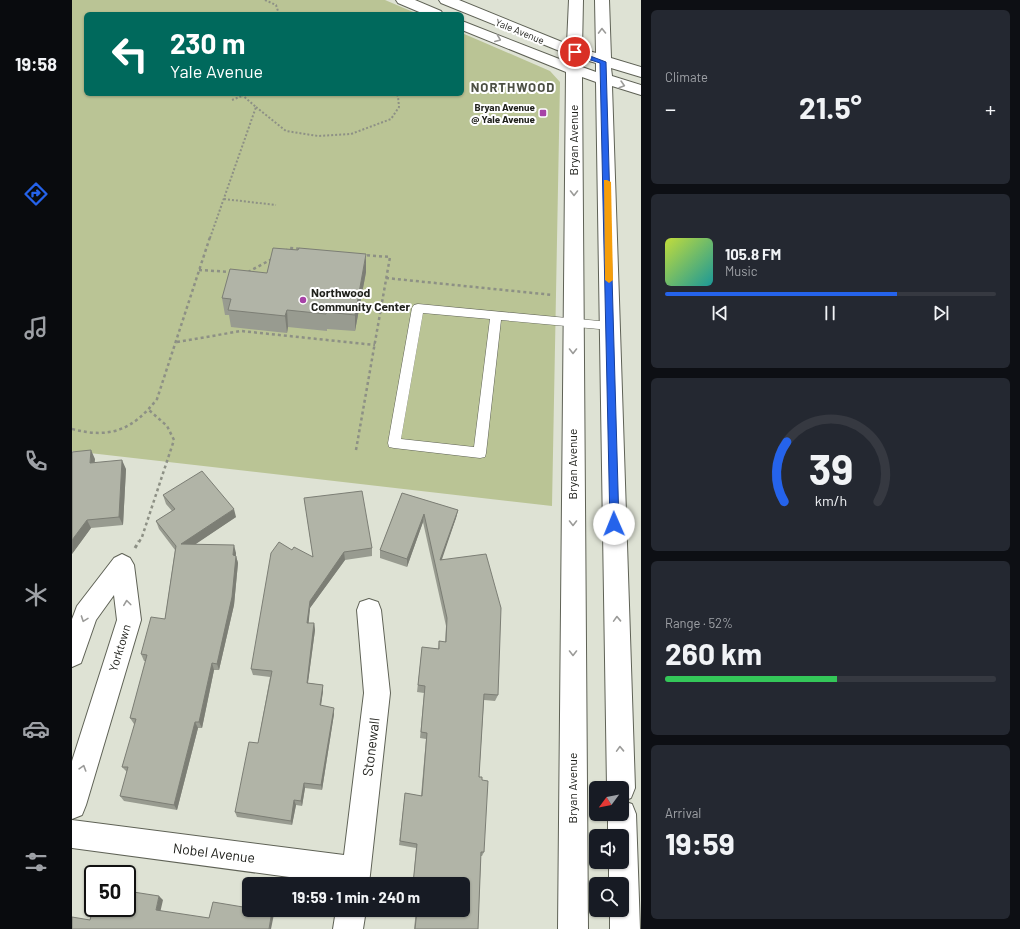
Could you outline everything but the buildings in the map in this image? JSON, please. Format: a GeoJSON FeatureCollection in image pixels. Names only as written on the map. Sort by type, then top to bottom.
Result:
{"type":"FeatureCollection","features":[{"type":"Feature","properties":{"kind":"main road"},"geometry":{"type":"LineString","coordinates":[[403,0],[431,12]]}},
{"type":"Feature","properties":{"kind":"main road","name":"Yale Avenue"},"geometry":{"type":"LineString","coordinates":[[446,0],[574,61]]}},
{"type":"Feature","properties":{"kind":"main road","name":"Bryan Avenue"},"geometry":{"type":"LineString","coordinates":[[573,929],[573,322],[574,61],[576,0]]}},
{"type":"Feature","properties":{"kind":"main road"},"geometry":{"type":"LineString","coordinates":[[602,0],[621,781]]}},
{"type":"Feature","properties":{"kind":"main road","name":"Yale Avenue"},"geometry":{"type":"LineString","coordinates":[[464,26],[603,70],[641,90]]}},
{"type":"Feature","properties":{"kind":"main road","name":"Yale Avenue"},"geometry":{"type":"LineString","coordinates":[[603,70],[641,72]]}},
{"type":"Feature","properties":{"kind":"main road"},"geometry":{"type":"LineString","coordinates":[[72,655],[86,614],[122,565]]}},
{"type":"Feature","properties":{"kind":"main road","name":"Yorktown"},"geometry":{"type":"LineString","coordinates":[[72,805],[129,620],[122,565]]}},
{"type":"Feature","properties":{"kind":"main road","name":"Stonewall"},"geometry":{"type":"LineString","coordinates":[[356,877],[377,693],[369,610]]}},
{"type":"Feature","properties":{"kind":"main road"},"geometry":{"type":"LineString","coordinates":[[622,821],[625,929]]}},
{"type":"Feature","properties":{"kind":"main road","name":"Nobel Avenue"},"geometry":{"type":"LineString","coordinates":[[72,834],[350,877]]}},
{"type":"Feature","properties":{"kind":"main road"},"geometry":{"type":"LineString","coordinates":[[348,929],[350,917]]}},
{"type":"Feature","properties":{"kind":"lane"},"geometry":{"type":"LineString","coordinates":[[496,315],[480,453],[394,443],[418,308],[496,315],[573,322],[610,326]]}},
{"type":"Feature","properties":{"kind":"path"},"geometry":{"type":"LineString","coordinates":[[265,0],[276,5],[278,12]]}},
{"type":"Feature","properties":{"kind":"path"},"geometry":{"type":"LineString","coordinates":[[232,100],[239,96]]}},
{"type":"Feature","properties":{"kind":"path"},"geometry":{"type":"LineString","coordinates":[[242,96],[286,131],[318,136],[352,134],[391,119],[399,107],[398,96]]}},
{"type":"Feature","properties":{"kind":"path"},"geometry":{"type":"LineString","coordinates":[[72,429],[96,432],[116,430],[133,424],[149,410],[157,399],[177,342],[199,270],[256,107]]}},
{"type":"Feature","properties":{"kind":"path"},"geometry":{"type":"LineString","coordinates":[[224,200],[276,205]]}},
{"type":"Feature","properties":{"kind":"path"},"geometry":{"type":"LineString","coordinates":[[283,252],[290,248],[305,250]]}},
{"type":"Feature","properties":{"kind":"path"},"geometry":{"type":"LineString","coordinates":[[356,450],[390,257],[359,255]]}},
{"type":"Feature","properties":{"kind":"path"},"geometry":{"type":"LineString","coordinates":[[246,273],[277,256]]}},
{"type":"Feature","properties":{"kind":"path"},"geometry":{"type":"LineString","coordinates":[[199,270],[238,273]]}},
{"type":"Feature","properties":{"kind":"path"},"geometry":{"type":"LineString","coordinates":[[386,278],[574,297]]}},
{"type":"Feature","properties":{"kind":"path"},"geometry":{"type":"LineString","coordinates":[[177,342],[241,331],[375,345]]}},
{"type":"Feature","properties":{"kind":"path"},"geometry":{"type":"LineString","coordinates":[[122,565],[142,537],[174,440],[168,425],[149,410]]}},
{"type":"Feature","properties":{"kind":"green space"},"geometry":{"type":"Polygon","coordinates":[[[72,0],[385,0],[413,12],[84,12],[84,96],[464,96],[464,34],[550,71],[560,82],[552,506],[72,451],[72,0]]]}},
{"type":"Feature","properties":{"kind":"slow traffic"},"geometry":{"type":"LineString","coordinates":[[607,182],[609,280]]}},
{"type":"Feature","properties":{"kind":"place","name":"Bryan Avenue @ Yale Avenue"},"geometry":{"type":"Point","coordinates":[543,113]}},
{"type":"Feature","properties":{"kind":"place","name":"Northwood Community Center"},"geometry":{"type":"Point","coordinates":[303,300]}},
{"type":"Feature","properties":{"kind":"district","name":"NORTHWOOD"},"geometry":{"type":"Point","coordinates":[513,87]}},
{"type":"Feature","properties":{"kind":"route"},"geometry":{"type":"LineString","coordinates":[[575,52],[603,62],[608,208],[614,524]]}}]}
